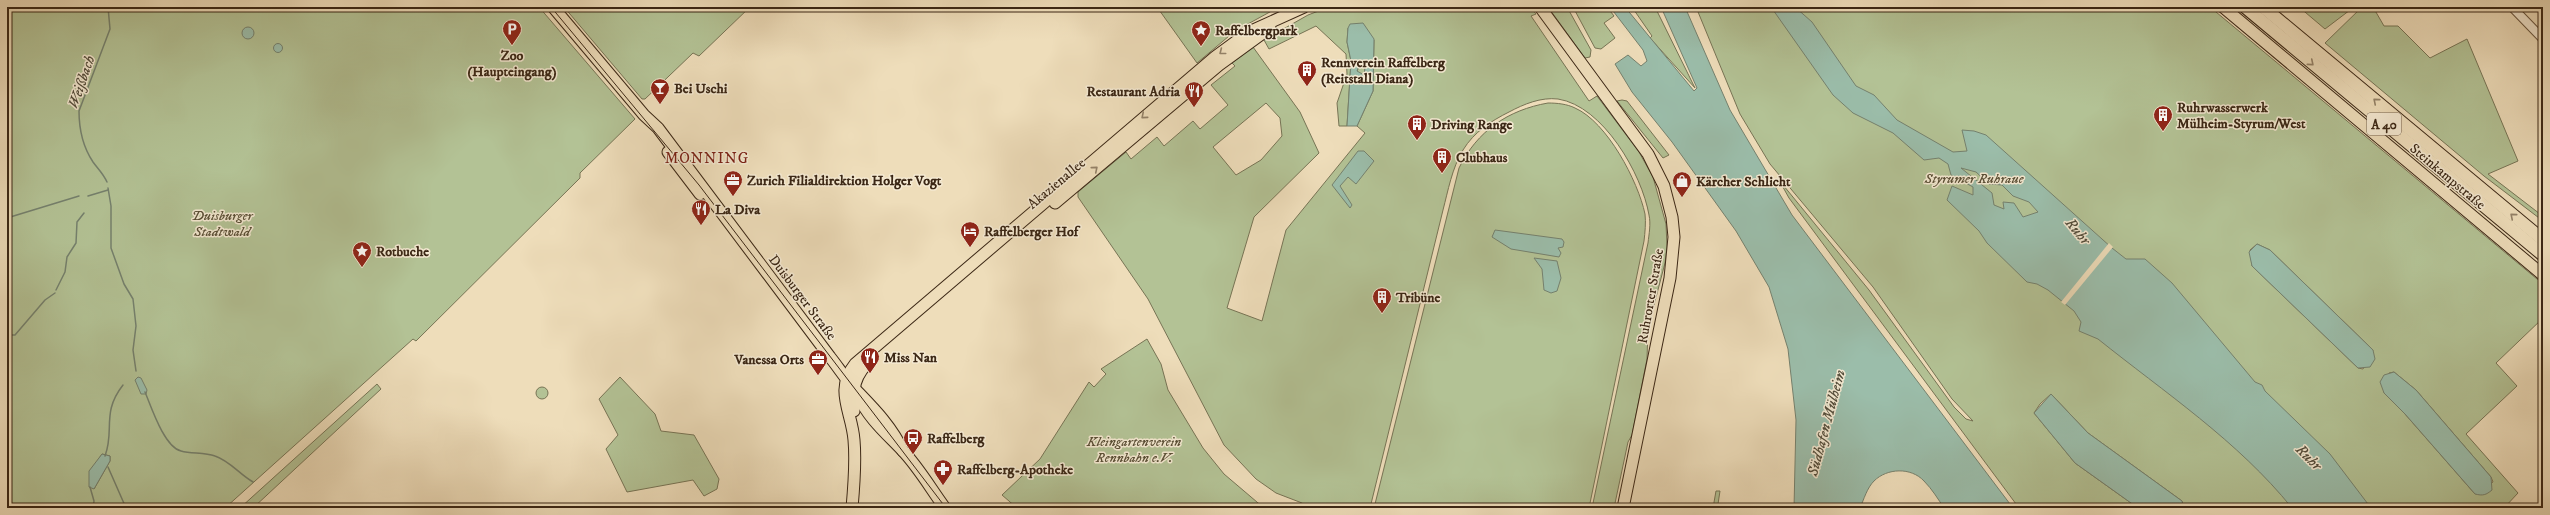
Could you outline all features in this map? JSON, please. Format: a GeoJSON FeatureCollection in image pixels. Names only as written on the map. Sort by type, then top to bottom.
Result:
{"type":"FeatureCollection","features":[{"type":"Feature","properties":{"kind":"highway","name":"A 40"},"geometry":{"type":"LineString","coordinates":[[2245,7],[2543,255]]}},
{"type":"Feature","properties":{"kind":"highway","name":"A 40"},"geometry":{"type":"LineString","coordinates":[[2263,7],[2543,240]]}},
{"type":"Feature","properties":{"kind":"main road","name":"Duisburger Straße"},"geometry":{"type":"LineString","coordinates":[[553,7],[644,115],[651,130],[680,170],[730,226],[853,386],[870,416],[886,436],[903,451]]}},
{"type":"Feature","properties":{"kind":"main road","name":"Akazienallee"},"geometry":{"type":"LineString","coordinates":[[846,377],[855,364],[879,343],[1205,65],[1249,32],[1304,7]]}},
{"type":"Feature","properties":{"kind":"main road","name":"Ruhrorter Straße"},"geometry":{"type":"LineString","coordinates":[[1540,7],[1648,154],[1664,186],[1672,217],[1674,238],[1670,278],[1623,508]]}},
{"type":"Feature","properties":{"kind":"main road","name":"Steinkampstraße"},"geometry":{"type":"LineString","coordinates":[[2223,7],[2543,275]]}},
{"type":"Feature","properties":{"kind":"main road","name":"Akazienallee"},"geometry":{"type":"LineString","coordinates":[[853,386],[857,375],[867,363],[1219,65],[1290,13]]}},
{"type":"Feature","properties":{"kind":"main road"},"geometry":{"type":"LineString","coordinates":[[846,377],[845,394],[855,431]]}},
{"type":"Feature","properties":{"kind":"main road","name":"Duisburger Straße"},"geometry":{"type":"LineString","coordinates":[[853,386],[872,404],[895,435],[903,451],[945,508]]}},
{"type":"Feature","properties":{"kind":"main road"},"geometry":{"type":"LineString","coordinates":[[852,508],[855,431],[853,386]]}},
{"type":"Feature","properties":{"kind":"main road"},"geometry":{"type":"LineString","coordinates":[[855,431],[862,420],[870,416]]}},
{"type":"Feature","properties":{"kind":"street"},"geometry":{"type":"LineString","coordinates":[[2512,7],[2543,39]]}},
{"type":"Feature","properties":{"kind":"green space","name":"Duisburger Stadtwald"},"geometry":{"type":"Polygon","coordinates":[[[7,7],[539,7],[635,119],[580,173],[580,178],[416,341],[413,339],[225,508],[7,508],[7,7]],[[102,454],[98,460],[94,489],[110,461],[110,456],[102,454]]]}},
{"type":"Feature","properties":{"kind":"green space"},"geometry":{"type":"Polygon","coordinates":[[[564,7],[750,7],[699,56],[693,53],[645,99],[642,99],[564,7]]]}},
{"type":"Feature","properties":{"kind":"green space","name":"Raffelbergpark"},"geometry":{"type":"Polygon","coordinates":[[[1157,7],[1279,7],[1235,31],[1197,63],[1157,7]]]}},
{"type":"Feature","properties":{"kind":"green space"},"geometry":{"type":"Polygon","coordinates":[[[1329,7],[1530,7],[1536,14],[1531,16],[1589,101],[1597,96],[1639,152],[1653,177],[1666,224],[1667,247],[1665,263],[1648,328],[1647,359],[1632,435],[1628,442],[1614,508],[1592,508],[1648,243],[1650,218],[1638,181],[1618,144],[1605,128],[1590,114],[1575,104],[1558,99],[1545,99],[1533,102],[1496,119],[1472,138],[1459,157],[1449,187],[1370,508],[1308,508],[1302,503],[1276,493],[1256,479],[1224,445],[1148,299],[1078,197],[1078,192],[1126,152],[1131,159],[1157,137],[1164,146],[1193,121],[1200,129],[1228,105],[1211,85],[1235,66],[1232,63],[1253,47],[1300,112],[1319,153],[1254,217],[1227,308],[1262,321],[1286,230],[1365,133],[1357,126],[1373,91],[1374,40],[1348,28],[1347,42],[1351,61],[1347,126],[1339,126],[1337,103],[1347,74],[1346,54],[1316,26],[1269,49],[1264,40],[1308,15],[1329,7]],[[1266,103],[1213,147],[1236,175],[1261,160],[1282,136],[1280,118],[1266,103]]]}},
{"type":"Feature","properties":{"kind":"green space"},"geometry":{"type":"Polygon","coordinates":[[[1548,7],[1567,7],[1591,50],[1590,57],[1585,58],[1548,7]]]}},
{"type":"Feature","properties":{"kind":"green space"},"geometry":{"type":"Polygon","coordinates":[[[1573,7],[1607,7],[1614,16],[1604,23],[1615,38],[1601,49],[1595,48],[1573,7]]]}},
{"type":"Feature","properties":{"kind":"green space"},"geometry":{"type":"Polygon","coordinates":[[[1627,7],[1655,7],[1695,88],[1650,38],[1652,36],[1634,10],[1631,12],[1627,7]]]}},
{"type":"Feature","properties":{"kind":"green space","name":"Styrumer Ruhraue"},"geometry":{"type":"Polygon","coordinates":[[[1696,7],[2210,7],[2543,284],[2543,318],[2496,363],[2517,386],[2466,434],[2518,493],[2504,508],[2184,508],[2182,501],[2088,433],[2051,394],[2040,404],[2034,413],[2075,463],[2138,508],[2019,508],[1789,198],[1779,180],[1869,290],[1954,407],[1966,419],[1973,421],[1952,399],[1873,287],[1770,164],[1740,114],[1696,7]],[[2257,244],[2250,250],[2252,266],[2358,368],[2363,369],[2373,350],[2270,250],[2257,244]],[[2394,372],[2389,373],[2384,393],[2405,414],[2475,494],[2493,482],[2491,477],[2416,390],[2394,372]]]}},
{"type":"Feature","properties":{"kind":"green space"},"geometry":{"type":"Polygon","coordinates":[[[2299,7],[2354,7],[2325,29],[2299,7]]]}},
{"type":"Feature","properties":{"kind":"green space"},"geometry":{"type":"Polygon","coordinates":[[[2362,7],[2373,7],[2384,26],[2398,26],[2430,58],[2467,39],[2518,161],[2488,174],[2540,214],[2543,211],[2543,221],[2484,176],[2325,43],[2362,7]]]}},
{"type":"Feature","properties":{"kind":"green space"},"geometry":{"type":"Polygon","coordinates":[[[1360,62],[1365,68],[1364,76],[1357,72],[1360,62]]]}},
{"type":"Feature","properties":{"kind":"green space"},"geometry":{"type":"Polygon","coordinates":[[[1617,101],[1627,101],[1669,155],[1663,158],[1617,101]]]}},
{"type":"Feature","properties":{"kind":"green space"},"geometry":{"type":"Polygon","coordinates":[[[1548,103],[1562,104],[1575,108],[1587,115],[1598,126],[1609,139],[1628,170],[1636,185],[1645,214],[1644,241],[1589,508],[1374,508],[1459,168],[1475,143],[1495,124],[1520,111],[1533,106],[1548,103]]]}},
{"type":"Feature","properties":{"kind":"green space","name":"Kleingartenverein Rennbahn e.V."},"geometry":{"type":"Polygon","coordinates":[[[1147,339],[1161,364],[1168,390],[1203,448],[1224,474],[1264,508],[1017,508],[1002,495],[1040,459],[1089,382],[1094,387],[1106,374],[1101,369],[1147,339]]]}},
{"type":"Feature","properties":{"kind":"green space"},"geometry":{"type":"Polygon","coordinates":[[[620,377],[655,414],[661,431],[694,435],[719,479],[717,489],[704,496],[693,480],[627,492],[606,449],[618,435],[599,399],[620,377]]]}},
{"type":"Feature","properties":{"kind":"green space"},"geometry":{"type":"Polygon","coordinates":[[[377,384],[381,389],[253,508],[240,508],[377,384]]]}},
{"type":"Feature","properties":{"kind":"green space"},"geometry":{"type":"Polygon","coordinates":[[[540,387],[544,387],[548,393],[544,399],[540,399],[536,395],[536,391],[540,387]]]}},
{"type":"Feature","properties":{"kind":"green space"},"geometry":{"type":"Polygon","coordinates":[[[1716,491],[1720,491],[1718,504],[1713,508],[1716,491]]]}},
{"type":"Feature","properties":{"kind":"water","name":"Südhafen Mülheim"},"geometry":{"type":"Polygon","coordinates":[[[1610,7],[1625,7],[1694,91],[1697,88],[1661,7],[1685,7],[1730,110],[1792,215],[2013,508],[1944,508],[1930,487],[1919,476],[1906,471],[1899,471],[1885,474],[1874,481],[1860,508],[1794,508],[1796,420],[1788,349],[1769,287],[1736,231],[1672,142],[1632,92],[1615,64],[1628,55],[1641,66],[1647,61],[1643,50],[1610,7]]]}},
{"type":"Feature","properties":{"kind":"water","name":"Ruhr"},"geometry":{"type":"Polygon","coordinates":[[[1771,7],[1795,7],[1812,22],[1856,86],[1874,95],[1897,120],[1953,152],[1967,151],[1962,130],[1974,131],[1986,135],[2126,259],[2145,259],[2172,283],[2255,382],[2262,385],[2265,391],[2330,454],[2371,508],[2292,508],[2248,461],[2200,418],[2098,339],[2079,331],[2081,322],[2074,311],[2048,290],[2037,284],[2027,282],[1987,243],[1979,231],[1947,200],[1952,186],[1973,195],[1973,187],[1951,175],[1948,164],[1939,158],[1924,160],[1893,133],[1853,113],[1833,95],[1771,7]],[[1961,168],[1992,193],[1994,205],[2004,209],[2003,202],[2014,203],[2023,217],[2038,212],[2029,202],[2013,196],[2002,185],[1989,184],[1976,172],[1961,168]]]}},
{"type":"Feature","properties":{"kind":"water"},"geometry":{"type":"Polygon","coordinates":[[[1363,23],[1374,39],[1373,91],[1357,126],[1347,126],[1351,61],[1347,42],[1348,28],[1350,24],[1363,23]],[[1360,63],[1357,71],[1364,75],[1365,68],[1360,63]]]}},
{"type":"Feature","properties":{"kind":"water"},"geometry":{"type":"Polygon","coordinates":[[[246,27],[250,27],[254,33],[250,39],[246,39],[242,35],[242,31],[246,27]]]}},
{"type":"Feature","properties":{"kind":"water"},"geometry":{"type":"Polygon","coordinates":[[[276,44],[280,44],[282,48],[280,52],[276,52],[274,50],[274,46],[276,44]]]}},
{"type":"Feature","properties":{"kind":"water"},"geometry":{"type":"Polygon","coordinates":[[[1358,151],[1364,151],[1374,161],[1356,184],[1348,177],[1340,186],[1352,205],[1350,208],[1332,185],[1358,151]]]}},
{"type":"Feature","properties":{"kind":"water"},"geometry":{"type":"Polygon","coordinates":[[[1495,230],[1562,239],[1564,242],[1563,247],[1558,248],[1561,253],[1559,257],[1511,249],[1492,237],[1495,230]]]}},
{"type":"Feature","properties":{"kind":"water"},"geometry":{"type":"Polygon","coordinates":[[[2257,244],[2270,250],[2373,350],[2375,359],[2370,367],[2358,368],[2252,266],[2249,252],[2257,244]]]}},
{"type":"Feature","properties":{"kind":"water"},"geometry":{"type":"Polygon","coordinates":[[[1534,258],[1557,261],[1561,278],[1557,291],[1551,293],[1544,290],[1542,269],[1534,258]]]}},
{"type":"Feature","properties":{"kind":"water"},"geometry":{"type":"Polygon","coordinates":[[[2394,372],[2416,390],[2491,477],[2492,490],[2484,495],[2475,494],[2405,414],[2384,393],[2380,382],[2384,375],[2394,372]]]}},
{"type":"Feature","properties":{"kind":"water"},"geometry":{"type":"Polygon","coordinates":[[[138,377],[141,378],[147,390],[146,394],[141,394],[135,380],[138,377]]]}},
{"type":"Feature","properties":{"kind":"water"},"geometry":{"type":"Polygon","coordinates":[[[2051,394],[2088,433],[2182,501],[2184,508],[2138,508],[2075,463],[2034,413],[2051,394]]]}},
{"type":"Feature","properties":{"kind":"water"},"geometry":{"type":"Polygon","coordinates":[[[102,454],[110,456],[110,461],[94,489],[89,487],[89,471],[102,454]]]}},
{"type":"Feature","properties":{"kind":"pier"},"geometry":{"type":"Polygon","coordinates":[[[2109,243],[2113,247],[2065,305],[2061,302],[2109,243]]]}},
{"type":"Feature","properties":{"kind":"waterway","name":"Weißbach"},"geometry":{"type":"LineString","coordinates":[[107,182],[93,162],[84,144],[79,111],[110,29],[108,7]]}},
{"type":"Feature","properties":{"kind":"waterway"},"geometry":{"type":"LineString","coordinates":[[108,188],[111,206],[111,248],[124,284],[133,299],[136,326],[133,350],[136,371]]}},
{"type":"Feature","properties":{"kind":"waterway"},"geometry":{"type":"LineString","coordinates":[[88,196],[108,190]]}},
{"type":"Feature","properties":{"kind":"waterway"},"geometry":{"type":"LineString","coordinates":[[7,218],[79,196]]}},
{"type":"Feature","properties":{"kind":"waterway"},"geometry":{"type":"LineString","coordinates":[[56,290],[65,272],[67,257],[76,243],[77,222],[84,213]]}},
{"type":"Feature","properties":{"kind":"waterway"},"geometry":{"type":"LineString","coordinates":[[7,335],[15,335],[45,300],[55,293]]}},
{"type":"Feature","properties":{"kind":"waterway"},"geometry":{"type":"LineString","coordinates":[[105,456],[108,447],[112,404],[123,385]]}},
{"type":"Feature","properties":{"kind":"waterway"},"geometry":{"type":"LineString","coordinates":[[145,392],[159,425],[169,442],[175,448],[181,451],[207,454],[220,458],[253,482]]}},
{"type":"Feature","properties":{"kind":"waterway"},"geometry":{"type":"LineString","coordinates":[[108,467],[126,508]]}},
{"type":"Feature","properties":{"kind":"waterway"},"geometry":{"type":"LineString","coordinates":[[90,487],[94,501],[93,508]]}},
{"type":"Feature","properties":{"kind":"tram line"},"geometry":{"type":"LineString","coordinates":[[551,7],[699,185],[946,508]]}},
{"type":"Feature","properties":{"kind":"place","name":"Zoo (Haupteingang)"},"geometry":{"type":"Point","coordinates":[512,46]}},
{"type":"Feature","properties":{"kind":"place","name":"Raffelbergpark"},"geometry":{"type":"Point","coordinates":[1201,47]}},
{"type":"Feature","properties":{"kind":"place","name":"Rennverein Raffelberg (Reitstall Diana)"},"geometry":{"type":"Point","coordinates":[1307,87]}},
{"type":"Feature","properties":{"kind":"place","name":"Bei Uschi"},"geometry":{"type":"Point","coordinates":[660,105]}},
{"type":"Feature","properties":{"kind":"place","name":"Restaurant Adria"},"geometry":{"type":"Point","coordinates":[1194,108]}},
{"type":"Feature","properties":{"kind":"place","name":"Ruhrwasserwerk Mülheim-Styrum/West"},"geometry":{"type":"Point","coordinates":[2163,132]}},
{"type":"Feature","properties":{"kind":"place","name":"Driving Range"},"geometry":{"type":"Point","coordinates":[1417,141]}},
{"type":"Feature","properties":{"kind":"place","name":"Clubhaus"},"geometry":{"type":"Point","coordinates":[1442,174]}},
{"type":"Feature","properties":{"kind":"place","name":"Zurich Filialdirektion Holger Vogt"},"geometry":{"type":"Point","coordinates":[733,197]}},
{"type":"Feature","properties":{"kind":"place","name":"Kärcher Schlicht"},"geometry":{"type":"Point","coordinates":[1682,198]}},
{"type":"Feature","properties":{"kind":"place","name":"La Diva"},"geometry":{"type":"Point","coordinates":[701,226]}},
{"type":"Feature","properties":{"kind":"place","name":"Raffelberger Hof"},"geometry":{"type":"Point","coordinates":[970,248]}},
{"type":"Feature","properties":{"kind":"place","name":"Rotbuche"},"geometry":{"type":"Point","coordinates":[362,268]}},
{"type":"Feature","properties":{"kind":"place","name":"Tribüne"},"geometry":{"type":"Point","coordinates":[1382,314]}},
{"type":"Feature","properties":{"kind":"place","name":"Miss Nan"},"geometry":{"type":"Point","coordinates":[870,374]}},
{"type":"Feature","properties":{"kind":"place","name":"Vanessa Orts"},"geometry":{"type":"Point","coordinates":[818,376]}},
{"type":"Feature","properties":{"kind":"place","name":"Raffelberg"},"geometry":{"type":"Point","coordinates":[913,455]}},
{"type":"Feature","properties":{"kind":"place","name":"Raffelberg-Apotheke"},"geometry":{"type":"Point","coordinates":[943,486]}},
{"type":"Feature","properties":{"kind":"district","name":"MONNING"},"geometry":{"type":"Point","coordinates":[707,158]}}]}
